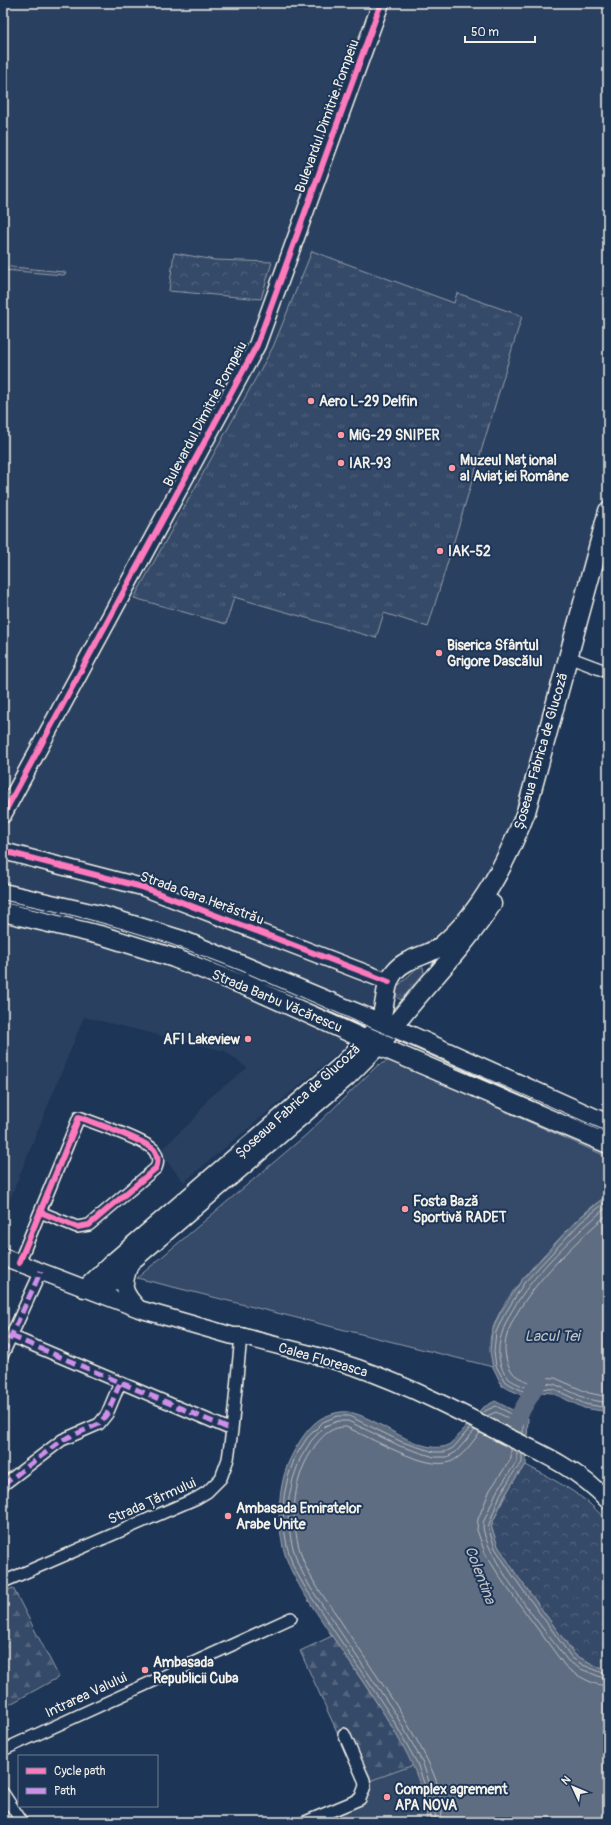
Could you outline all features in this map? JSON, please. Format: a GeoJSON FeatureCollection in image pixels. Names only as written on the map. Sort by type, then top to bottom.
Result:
{"type":"FeatureCollection","features":[{"type":"Feature","properties":{"kind":"main road","name":"Bulevardul Dimitrie Pompeiu"},"geometry":{"type":"LineString","coordinates":[[3,815],[257,345],[381,3]]}},
{"type":"Feature","properties":{"kind":"main road","name":"Șoseaua Fabrica de Glucoză"},"geometry":{"type":"LineString","coordinates":[[100,1294],[131,1263],[347,1078],[386,1025],[419,994],[477,926],[507,881],[535,817],[608,511]]}},
{"type":"Feature","properties":{"kind":"main road","name":"Șoseaua Fabrica de Glucoză"},"geometry":{"type":"LineString","coordinates":[[386,1025],[389,982],[397,968],[405,962],[438,948],[467,919],[491,885],[509,855],[526,812],[608,548]]}},
{"type":"Feature","properties":{"kind":"main road","name":"Strada Gara Herăstrău"},"geometry":{"type":"LineString","coordinates":[[3,851],[142,887],[389,982]]}},
{"type":"Feature","properties":{"kind":"main road","name":"Strada Barbu Văcărescu"},"geometry":{"type":"LineString","coordinates":[[3,893],[104,916],[182,940],[386,1025],[608,1124]]}},
{"type":"Feature","properties":{"kind":"main road","name":"Strada Barbu Văcărescu"},"geometry":{"type":"LineString","coordinates":[[3,912],[104,936],[174,958],[253,989],[608,1144]]}},
{"type":"Feature","properties":{"kind":"main road"},"geometry":{"type":"LineString","coordinates":[[419,956],[427,961],[431,967],[430,976],[419,994]]}},
{"type":"Feature","properties":{"kind":"main road","name":"Șoseaua Fabrica de Glucoză"},"geometry":{"type":"LineString","coordinates":[[84,1289],[110,1264],[340,1066],[373,1042]]}},
{"type":"Feature","properties":{"kind":"main road","name":"Calea Floreasca"},"geometry":{"type":"LineString","coordinates":[[3,1257],[139,1309],[233,1336],[241,1336],[323,1357],[360,1369],[416,1392],[525,1445],[574,1473],[608,1500]]}},
{"type":"Feature","properties":{"kind":"main road"},"geometry":{"type":"LineString","coordinates":[[131,1263],[125,1280],[125,1290],[128,1297],[139,1309]]}},
{"type":"Feature","properties":{"kind":"street"},"geometry":{"type":"LineString","coordinates":[[573,658],[608,672]]}},
{"type":"Feature","properties":{"kind":"street"},"geometry":{"type":"LineString","coordinates":[[19,1264],[40,1212],[79,1117],[146,1144],[156,1154],[158,1160],[156,1168],[89,1225],[77,1227],[40,1212]]}},
{"type":"Feature","properties":{"kind":"street"},"geometry":{"type":"LineString","coordinates":[[3,1354],[42,1271]]}},
{"type":"Feature","properties":{"kind":"street"},"geometry":{"type":"LineString","coordinates":[[11,1336],[232,1430]]}},
{"type":"Feature","properties":{"kind":"street","name":"Strada Țărmului"},"geometry":{"type":"LineString","coordinates":[[3,1582],[208,1492],[221,1478],[225,1467],[232,1430],[241,1336]]}},
{"type":"Feature","properties":{"kind":"street"},"geometry":{"type":"LineString","coordinates":[[3,1485],[62,1440],[99,1424],[108,1414],[120,1382]]}},
{"type":"Feature","properties":{"kind":"street","name":"Intrarea Valului"},"geometry":{"type":"LineString","coordinates":[[3,1750],[291,1618]]}},
{"type":"Feature","properties":{"kind":"street"},"geometry":{"type":"LineString","coordinates":[[306,1822],[360,1799],[365,1786],[364,1780],[344,1734]]}},
{"type":"Feature","properties":{"kind":"street"},"geometry":{"type":"LineString","coordinates":[[3,1792],[22,1822]]}},
{"type":"Feature","properties":{"kind":"shaded area"},"geometry":{"type":"Polygon","coordinates":[[[3,3],[608,3],[608,521],[526,800],[499,864],[441,941],[414,951],[378,1006],[350,1043],[184,1182],[159,1152],[195,1118],[208,1099],[247,1068],[225,1051],[84,1017],[3,1216],[3,3]]]}},
{"type":"Feature","properties":{"kind":"green space"},"geometry":{"type":"Polygon","coordinates":[[[312,251],[454,303],[457,293],[522,316],[428,627],[384,613],[376,638],[234,597],[226,624],[134,598],[273,347],[312,251]]]}},
{"type":"Feature","properties":{"kind":"green space"},"geometry":{"type":"Polygon","coordinates":[[[174,253],[215,260],[272,262],[261,299],[169,291],[174,253]]]}},
{"type":"Feature","properties":{"kind":"green space"},"geometry":{"type":"Polygon","coordinates":[[[3,266],[66,273],[64,275],[3,270],[3,266]]]}},
{"type":"Feature","properties":{"kind":"green space"},"geometry":{"type":"Polygon","coordinates":[[[419,966],[423,967],[424,973],[401,1000],[396,997],[397,987],[419,966]]]}},
{"type":"Feature","properties":{"kind":"green space","name":"Fosta Bază Sportivă RADET"},"geometry":{"type":"Polygon","coordinates":[[[390,1060],[608,1157],[608,1195],[575,1222],[539,1260],[511,1294],[497,1318],[490,1340],[493,1367],[137,1278],[306,1135],[378,1065],[390,1060]]]}},
{"type":"Feature","properties":{"kind":"green space"},"geometry":{"type":"Polygon","coordinates":[[[526,1465],[560,1483],[581,1497],[600,1514],[608,1524],[608,1672],[575,1655],[516,1574],[498,1546],[491,1526],[511,1486],[526,1465]]]}},
{"type":"Feature","properties":{"kind":"green space"},"geometry":{"type":"Polygon","coordinates":[[[13,1588],[59,1677],[3,1708],[3,1592],[13,1588]]]}},
{"type":"Feature","properties":{"kind":"green space"},"geometry":{"type":"Polygon","coordinates":[[[332,1636],[387,1718],[414,1765],[417,1822],[303,1822],[360,1791],[361,1784],[300,1651],[332,1636]]]}},
{"type":"Feature","properties":{"kind":"green space","name":"Complex agrement APA NOVA"},"geometry":{"type":"Polygon","coordinates":[[[414,1765],[427,1804],[426,1822],[303,1822],[360,1791],[361,1784],[414,1765]]]}},
{"type":"Feature","properties":{"kind":"water","name":"Lacul Tei"},"geometry":{"type":"Polygon","coordinates":[[[608,1195],[608,1412],[584,1408],[552,1393],[541,1392],[536,1402],[502,1386],[493,1367],[490,1351],[492,1332],[499,1315],[521,1281],[577,1220],[608,1195]]]}},
{"type":"Feature","properties":{"kind":"water"},"geometry":{"type":"Polygon","coordinates":[[[495,1401],[528,1418],[526,1465],[518,1474],[504,1497],[491,1526],[498,1546],[516,1574],[575,1655],[608,1672],[608,1822],[426,1822],[426,1800],[407,1754],[373,1697],[299,1586],[283,1547],[279,1506],[284,1476],[287,1466],[297,1446],[316,1422],[331,1414],[348,1412],[372,1421],[413,1442],[427,1446],[440,1447],[451,1444],[482,1408],[495,1401]]]}},
{"type":"Feature","properties":{"kind":"waterway","name":"Colentina"},"geometry":{"type":"LineString","coordinates":[[508,1434],[540,1379]]}},
{"type":"Feature","properties":{"kind":"tram line"},"geometry":{"type":"LineString","coordinates":[[3,900],[69,914],[117,927],[161,941],[242,971],[608,1132]]}},
{"type":"Feature","properties":{"kind":"marked path"},"geometry":{"type":"LineString","coordinates":[[3,1354],[41,1271]]}},
{"type":"Feature","properties":{"kind":"marked path"},"geometry":{"type":"LineString","coordinates":[[11,1336],[232,1430]]}},
{"type":"Feature","properties":{"kind":"marked path"},"geometry":{"type":"LineString","coordinates":[[3,1485],[62,1440],[99,1424],[107,1414],[120,1383]]}},
{"type":"Feature","properties":{"kind":"cycle path"},"geometry":{"type":"LineString","coordinates":[[3,815],[257,345],[381,3]]}},
{"type":"Feature","properties":{"kind":"cycle path"},"geometry":{"type":"LineString","coordinates":[[3,851],[142,887],[389,982]]}},
{"type":"Feature","properties":{"kind":"cycle path"},"geometry":{"type":"LineString","coordinates":[[19,1263],[79,1117],[141,1141],[154,1150],[158,1161],[156,1168],[89,1225],[77,1227],[40,1212]]}},
{"type":"Feature","properties":{"kind":"place","name":"Aero L-29 Delfin"},"geometry":{"type":"Point","coordinates":[311,401]}},
{"type":"Feature","properties":{"kind":"place","name":"MiG-29 SNIPER"},"geometry":{"type":"Point","coordinates":[341,435]}},
{"type":"Feature","properties":{"kind":"place","name":"IAR-93"},"geometry":{"type":"Point","coordinates":[341,463]}},
{"type":"Feature","properties":{"kind":"place","name":"Muzeul Național al Aviației Române"},"geometry":{"type":"Point","coordinates":[452,468]}},
{"type":"Feature","properties":{"kind":"place","name":"IAK-52"},"geometry":{"type":"Point","coordinates":[440,551]}},
{"type":"Feature","properties":{"kind":"place","name":"Biserica Sfântul Grigore Dascălul"},"geometry":{"type":"Point","coordinates":[439,653]}},
{"type":"Feature","properties":{"kind":"place","name":"AFI Lakeview"},"geometry":{"type":"Point","coordinates":[248,1039]}},
{"type":"Feature","properties":{"kind":"place","name":"Fosta Bază Sportivă RADET"},"geometry":{"type":"Point","coordinates":[405,1209]}},
{"type":"Feature","properties":{"kind":"place","name":"Ambasada Emiratelor Arabe Unite"},"geometry":{"type":"Point","coordinates":[228,1516]}},
{"type":"Feature","properties":{"kind":"place","name":"Ambasada Republicii Cuba"},"geometry":{"type":"Point","coordinates":[145,1670]}},
{"type":"Feature","properties":{"kind":"place","name":"Complex agrement APA NOVA"},"geometry":{"type":"Point","coordinates":[387,1797]}}]}
